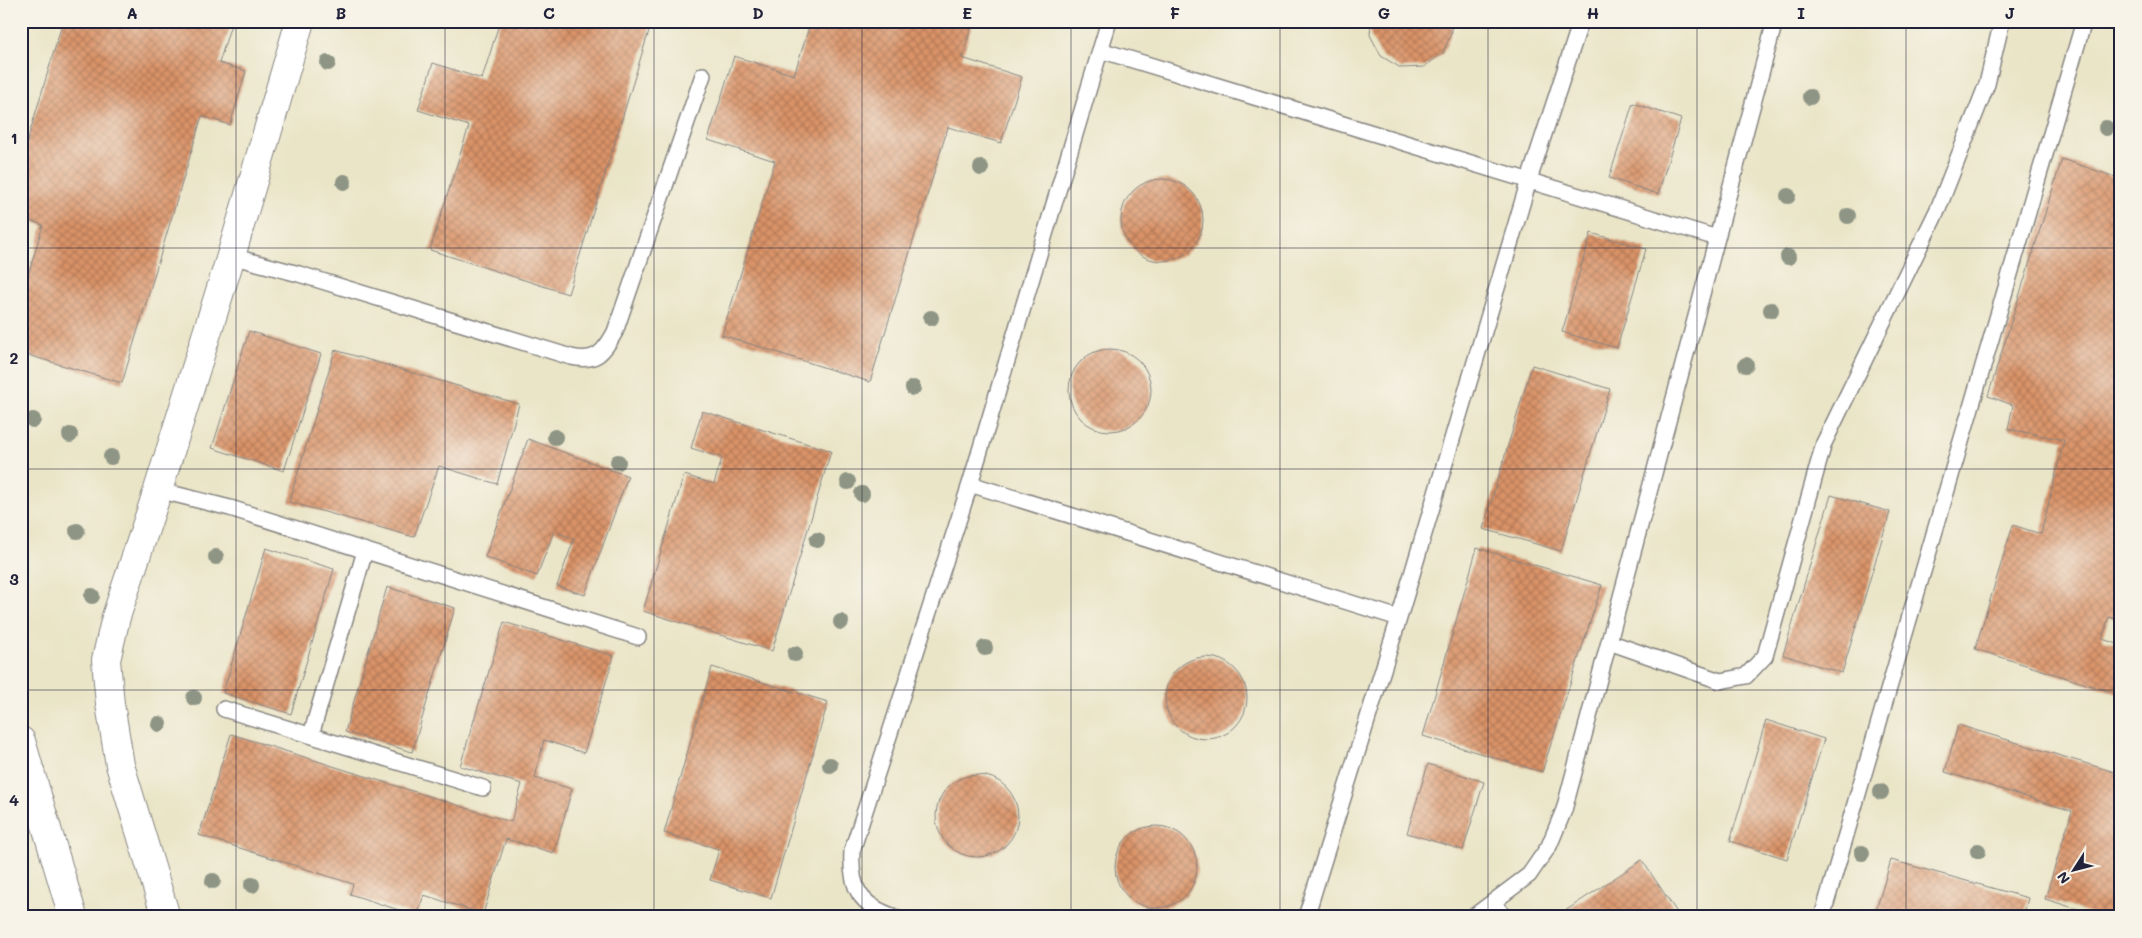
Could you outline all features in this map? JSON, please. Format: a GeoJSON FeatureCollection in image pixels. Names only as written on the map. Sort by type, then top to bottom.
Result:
{"type":"FeatureCollection","features":[{"type":"Feature","properties":{"kind":"street"},"geometry":{"type":"LineString","coordinates":[[166,917],[120,765],[110,704],[106,660],[116,617],[231,256],[300,21]]}},
{"type":"Feature","properties":{"kind":"street"},"geometry":{"type":"LineString","coordinates":[[21,741],[72,917]]}},
{"type":"Feature","properties":{"kind":"lane"},"geometry":{"type":"LineString","coordinates":[[895,917],[878,911],[859,896],[851,874],[852,852],[970,484],[1108,21]]}},
{"type":"Feature","properties":{"kind":"lane"},"geometry":{"type":"LineString","coordinates":[[1306,917],[1399,618],[1529,180],[1581,21]]}},
{"type":"Feature","properties":{"kind":"lane"},"geometry":{"type":"LineString","coordinates":[[1473,917],[1529,875],[1549,846],[1564,810],[1774,21]]}},
{"type":"Feature","properties":{"kind":"lane"},"geometry":{"type":"LineString","coordinates":[[1609,642],[1720,681],[1746,676],[1765,656],[1824,443],[1938,209],[1987,84],[2002,21]]}},
{"type":"Feature","properties":{"kind":"lane"},"geometry":{"type":"LineString","coordinates":[[1822,917],[2084,21]]}},
{"type":"Feature","properties":{"kind":"lane"},"geometry":{"type":"LineString","coordinates":[[1100,50],[1717,238]]}},
{"type":"Feature","properties":{"kind":"lane"},"geometry":{"type":"LineString","coordinates":[[231,256],[299,274],[571,357],[583,360],[596,356],[607,346],[615,332],[703,76]]}},
{"type":"Feature","properties":{"kind":"lane"},"geometry":{"type":"LineString","coordinates":[[970,484],[1399,618]]}},
{"type":"Feature","properties":{"kind":"lane"},"geometry":{"type":"LineString","coordinates":[[158,490],[230,508],[638,637]]}},
{"type":"Feature","properties":{"kind":"lane"},"geometry":{"type":"LineString","coordinates":[[311,735],[364,551]]}},
{"type":"Feature","properties":{"kind":"lane"},"geometry":{"type":"LineString","coordinates":[[224,709],[483,788]]}},
{"type":"Feature","properties":{"kind":"lane"},"geometry":{"type":"LineString","coordinates":[[1494,903],[1504,917]]}},
{"type":"Feature","properties":{"kind":"building"},"geometry":{"type":"Polygon","coordinates":[[[63,21],[232,21],[219,63],[246,71],[230,125],[202,116],[122,383],[21,353],[21,299],[43,225],[21,218],[21,162],[63,21]]]}},
{"type":"Feature","properties":{"kind":"building"},"geometry":{"type":"Polygon","coordinates":[[[500,21],[652,21],[568,294],[430,250],[469,126],[418,110],[433,63],[482,79],[500,21]]]}},
{"type":"Feature","properties":{"kind":"building"},"geometry":{"type":"Polygon","coordinates":[[[811,21],[973,21],[962,58],[1022,77],[1001,143],[948,127],[870,382],[722,335],[775,161],[708,140],[734,56],[794,75],[811,21]]]}},
{"type":"Feature","properties":{"kind":"building"},"geometry":{"type":"Polygon","coordinates":[[[1371,21],[1450,21],[1452,31],[1443,53],[1424,67],[1401,68],[1381,56],[1370,35],[1371,21]]]}},
{"type":"Feature","properties":{"kind":"building"},"geometry":{"type":"Polygon","coordinates":[[[1633,103],[1681,119],[1658,194],[1609,178],[1633,103]]]}},
{"type":"Feature","properties":{"kind":"building"},"geometry":{"type":"Polygon","coordinates":[[[2062,159],[2121,179],[2121,621],[2109,617],[2102,639],[2121,645],[2121,695],[1975,649],[2013,525],[2041,534],[2064,440],[2008,429],[2013,405],[1988,396],[2062,159]]]}},
{"type":"Feature","properties":{"kind":"building"},"geometry":{"type":"Polygon","coordinates":[[[1162,179],[1178,182],[1191,191],[1200,204],[1203,220],[1200,236],[1191,249],[1178,258],[1162,261],[1146,258],[1133,249],[1124,236],[1121,220],[1124,204],[1133,191],[1146,182],[1162,179]]]}},
{"type":"Feature","properties":{"kind":"building"},"geometry":{"type":"Polygon","coordinates":[[[1591,233],[1646,249],[1617,348],[1562,332],[1591,233]]]}},
{"type":"Feature","properties":{"kind":"building"},"geometry":{"type":"Polygon","coordinates":[[[249,331],[321,354],[284,471],[212,448],[249,331]]]}},
{"type":"Feature","properties":{"kind":"building"},"geometry":{"type":"Polygon","coordinates":[[[1110,349],[1126,353],[1139,361],[1147,374],[1151,390],[1147,406],[1139,419],[1126,427],[1110,431],[1094,427],[1081,419],[1073,406],[1069,390],[1073,374],[1081,361],[1094,353],[1110,349]]]}},
{"type":"Feature","properties":{"kind":"building"},"geometry":{"type":"Polygon","coordinates":[[[335,350],[519,404],[497,484],[439,466],[414,537],[289,502],[335,350]]]}},
{"type":"Feature","properties":{"kind":"building"},"geometry":{"type":"Polygon","coordinates":[[[1532,365],[1610,389],[1561,551],[1483,529],[1532,365]]]}},
{"type":"Feature","properties":{"kind":"building"},"geometry":{"type":"Polygon","coordinates":[[[702,411],[831,451],[772,651],[643,611],[684,475],[714,484],[722,458],[691,448],[702,411]]]}},
{"type":"Feature","properties":{"kind":"building"},"geometry":{"type":"Polygon","coordinates":[[[528,439],[628,476],[585,595],[557,586],[574,539],[554,531],[537,576],[485,557],[528,439]]]}},
{"type":"Feature","properties":{"kind":"building"},"geometry":{"type":"Polygon","coordinates":[[[1831,495],[1890,512],[1842,673],[1783,655],[1831,495]]]}},
{"type":"Feature","properties":{"kind":"building"},"geometry":{"type":"Polygon","coordinates":[[[266,548],[334,569],[291,714],[223,693],[266,548]]]}},
{"type":"Feature","properties":{"kind":"building"},"geometry":{"type":"Polygon","coordinates":[[[1477,548],[1602,585],[1542,772],[1423,736],[1477,548]]]}},
{"type":"Feature","properties":{"kind":"building"},"geometry":{"type":"Polygon","coordinates":[[[387,587],[455,608],[412,752],[345,732],[387,587]]]}},
{"type":"Feature","properties":{"kind":"building"},"geometry":{"type":"Polygon","coordinates":[[[504,622],[614,656],[584,753],[544,740],[535,778],[572,789],[554,853],[506,839],[483,914],[424,895],[417,916],[350,894],[353,884],[199,835],[231,734],[511,822],[522,784],[460,766],[504,622]]]}},
{"type":"Feature","properties":{"kind":"building"},"geometry":{"type":"Polygon","coordinates":[[[1206,657],[1222,661],[1235,669],[1243,682],[1247,698],[1243,714],[1235,727],[1222,735],[1206,739],[1190,735],[1177,727],[1169,714],[1165,698],[1169,682],[1177,669],[1190,661],[1206,657]]]}},
{"type":"Feature","properties":{"kind":"building"},"geometry":{"type":"Polygon","coordinates":[[[712,667],[828,702],[771,898],[710,880],[719,849],[664,833],[712,667]]]}},
{"type":"Feature","properties":{"kind":"building"},"geometry":{"type":"Polygon","coordinates":[[[1766,720],[1824,739],[1787,859],[1730,841],[1766,720]]]}},
{"type":"Feature","properties":{"kind":"building"},"geometry":{"type":"Polygon","coordinates":[[[1958,725],[2121,774],[2121,905],[2117,917],[2103,917],[2045,899],[2072,811],[1945,772],[1958,725]]]}},
{"type":"Feature","properties":{"kind":"building"},"geometry":{"type":"Polygon","coordinates":[[[1428,764],[1484,782],[1463,850],[1407,833],[1428,764]]]}},
{"type":"Feature","properties":{"kind":"building"},"geometry":{"type":"Polygon","coordinates":[[[977,775],[993,779],[1006,787],[1014,800],[1018,816],[1014,832],[1006,845],[993,853],[977,857],[961,853],[948,845],[940,832],[936,816],[940,800],[948,787],[961,779],[977,775]]]}},
{"type":"Feature","properties":{"kind":"building"},"geometry":{"type":"Polygon","coordinates":[[[1156,826],[1172,830],[1185,838],[1193,851],[1197,867],[1193,883],[1185,896],[1172,904],[1156,908],[1140,904],[1127,896],[1119,883],[1115,867],[1119,851],[1127,838],[1140,830],[1156,826]]]}},
{"type":"Feature","properties":{"kind":"building"},"geometry":{"type":"Polygon","coordinates":[[[1642,860],[1680,917],[1556,917],[1642,860]]]}},
{"type":"Feature","properties":{"kind":"building"},"geometry":{"type":"Polygon","coordinates":[[[1891,860],[2028,898],[2023,917],[1874,917],[1891,860]]]}}]}
